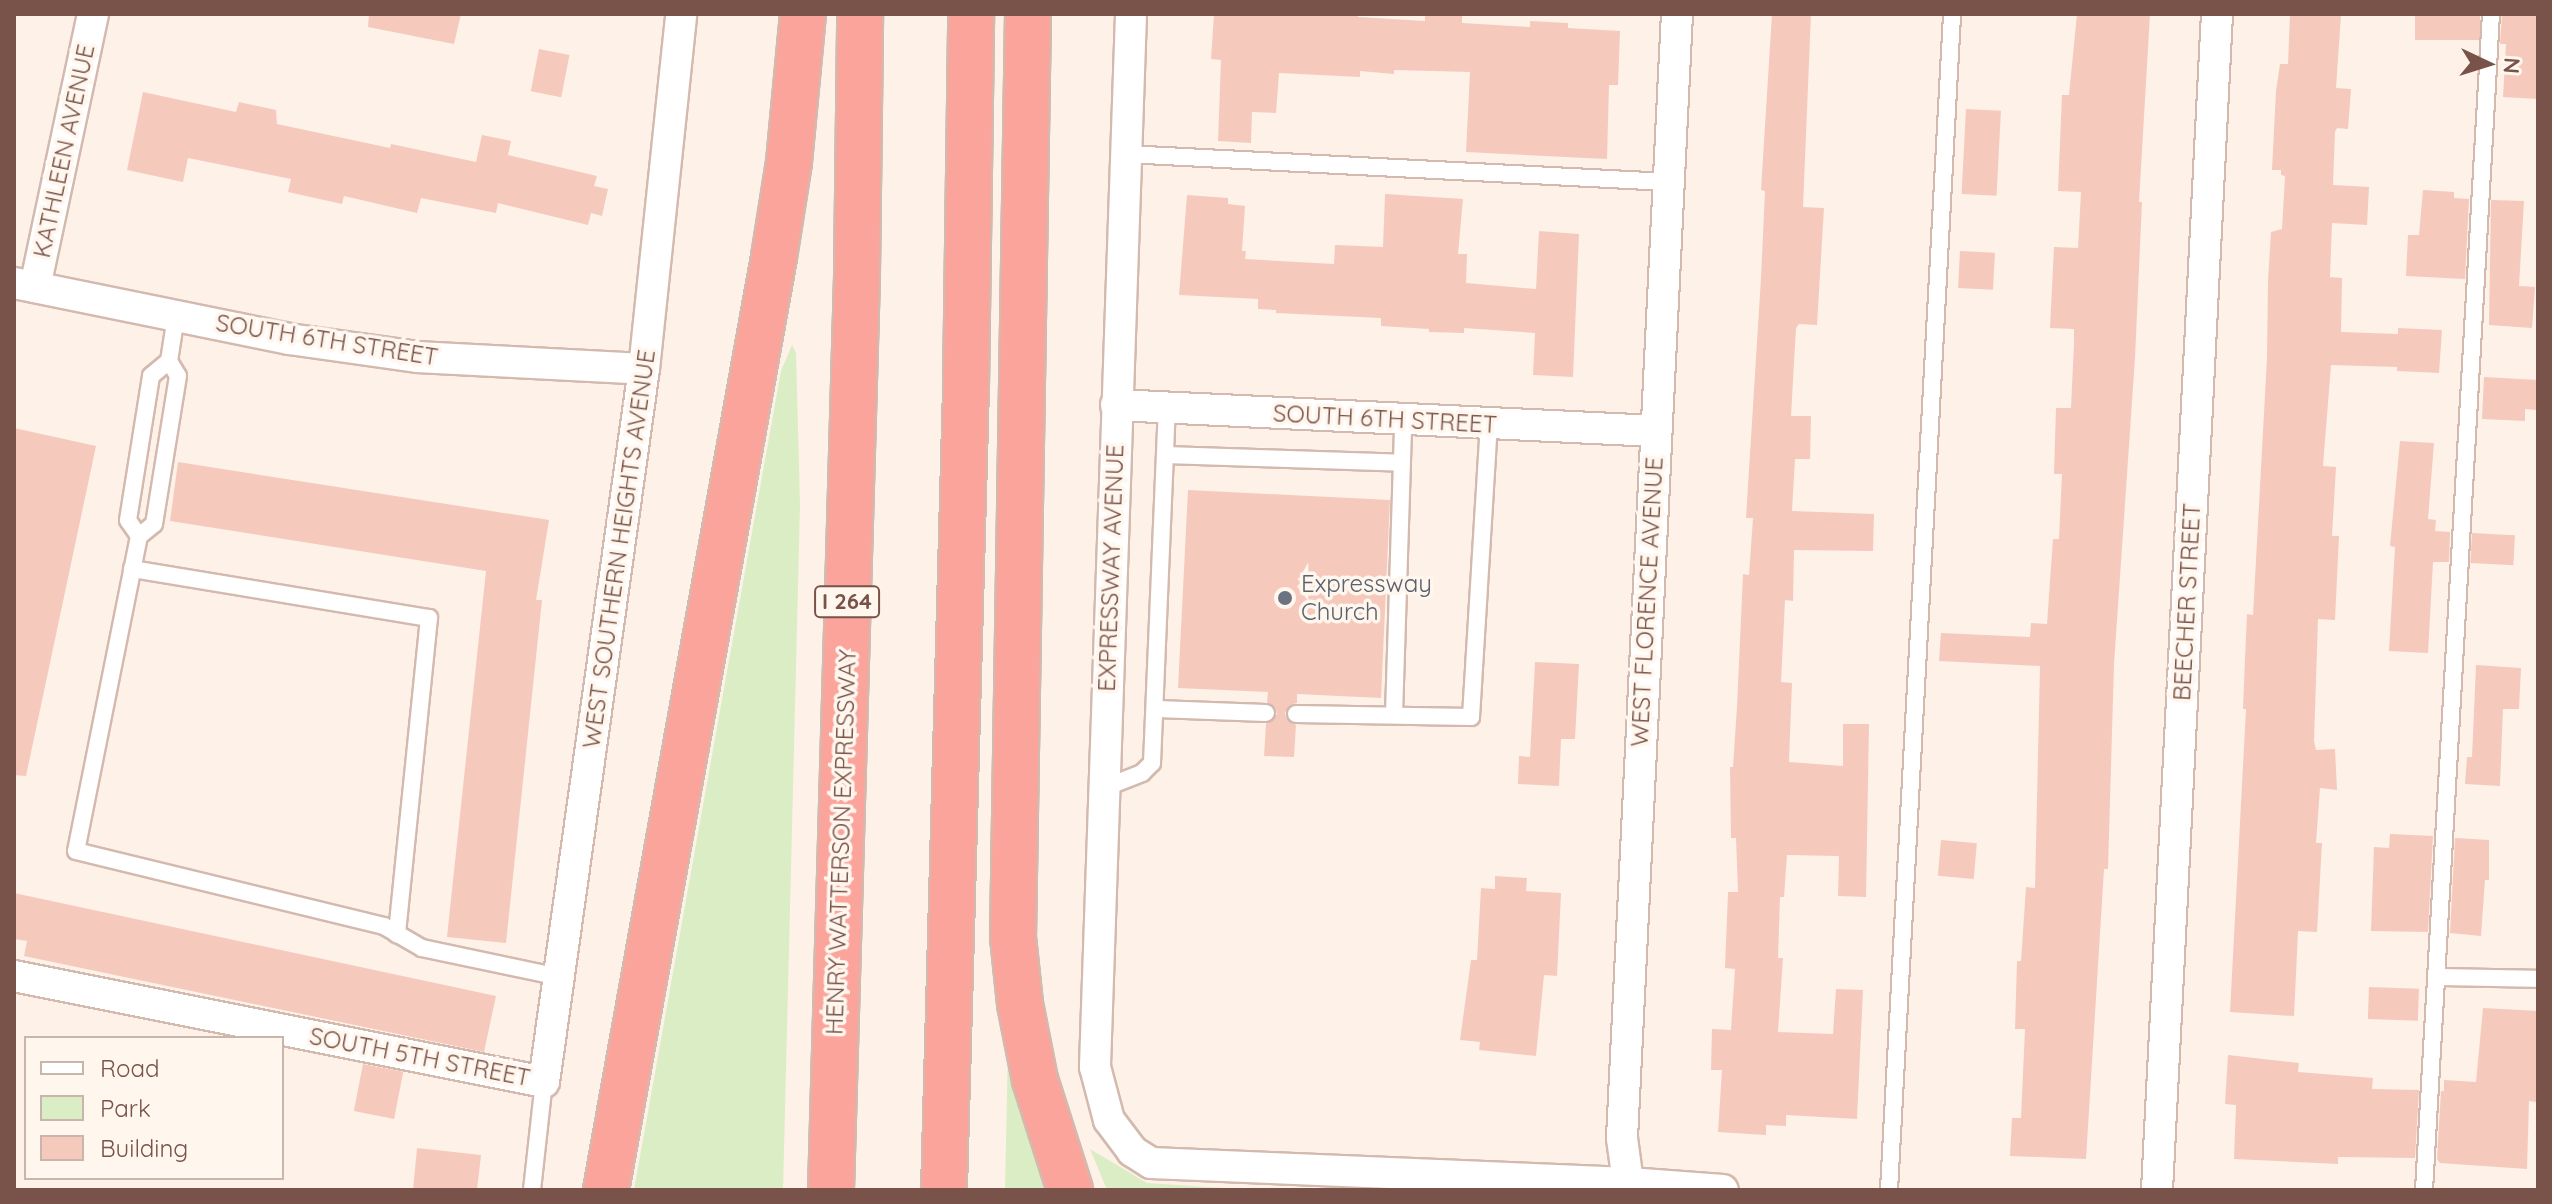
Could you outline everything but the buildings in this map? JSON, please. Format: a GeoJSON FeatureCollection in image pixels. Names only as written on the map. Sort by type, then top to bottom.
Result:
{"type":"FeatureCollection","features":[{"type":"Feature","properties":{"kind":"highway"},"geometry":{"type":"LineString","coordinates":[[606,1190],[774,257],[789,162],[803,14]]}},
{"type":"Feature","properties":{"kind":"highway","name":"HENRY WATTERSON EXPRESSWAY"},"geometry":{"type":"LineString","coordinates":[[831,1190],[857,274],[860,14]]}},
{"type":"Feature","properties":{"kind":"highway"},"geometry":{"type":"LineString","coordinates":[[944,1190],[966,387],[971,14]]}},
{"type":"Feature","properties":{"kind":"highway"},"geometry":{"type":"LineString","coordinates":[[1028,14],[1013,937],[1020,1004],[1035,1080],[1070,1190]]}},
{"type":"Feature","properties":{"kind":"street","name":"KATHLEEN AVENUE"},"geometry":{"type":"LineString","coordinates":[[24,285],[93,14]]}},
{"type":"Feature","properties":{"kind":"street","name":"WEST SOUTHERN HEIGHTS AVENUE"},"geometry":{"type":"LineString","coordinates":[[544,1082],[644,369],[681,14]]}},
{"type":"Feature","properties":{"kind":"street","name":"EXPRESSWAY AVENUE"},"geometry":{"type":"LineString","coordinates":[[1131,14],[1095,1067],[1109,1120],[1132,1151],[1151,1163],[1629,1186]]}},
{"type":"Feature","properties":{"kind":"street","name":"WEST FLORENCE AVENUE"},"geometry":{"type":"LineString","coordinates":[[1629,1186],[1622,1138],[1677,14]]}},
{"type":"Feature","properties":{"kind":"street","name":"BEECHER STREET"},"geometry":{"type":"LineString","coordinates":[[2157,1190],[2217,14]]}},
{"type":"Feature","properties":{"kind":"street","name":"SOUTH 6TH STREET"},"geometry":{"type":"LineString","coordinates":[[24,285],[289,339],[417,357],[644,369]]}},
{"type":"Feature","properties":{"kind":"street","name":"SOUTH 6TH STREET"},"geometry":{"type":"LineString","coordinates":[[1116,405],[1655,431]]}},
{"type":"Feature","properties":{"kind":"street","name":"SOUTH 5TH STREET"},"geometry":{"type":"LineString","coordinates":[[14,976],[544,1082]]}},
{"type":"Feature","properties":{"kind":"street"},"geometry":{"type":"LineString","coordinates":[[1629,1186],[1723,1190]]}},
{"type":"Feature","properties":{"kind":"lane"},"geometry":{"type":"LineString","coordinates":[[1889,1190],[1952,14]]}},
{"type":"Feature","properties":{"kind":"lane"},"geometry":{"type":"LineString","coordinates":[[2424,1190],[2491,14]]}},
{"type":"Feature","properties":{"kind":"lane"},"geometry":{"type":"LineString","coordinates":[[1126,154],[1668,182]]}},
{"type":"Feature","properties":{"kind":"lane"},"geometry":{"type":"LineString","coordinates":[[176,316],[169,361],[178,376],[154,524],[139,536],[76,851],[384,926],[422,948],[560,977]]}},
{"type":"Feature","properties":{"kind":"lane"},"geometry":{"type":"LineString","coordinates":[[139,536],[128,520],[151,376],[169,361]]}},
{"type":"Feature","properties":{"kind":"lane"},"geometry":{"type":"LineString","coordinates":[[1104,788],[1142,773],[1152,763],[1157,709],[1167,408]]}},
{"type":"Feature","properties":{"kind":"lane"},"geometry":{"type":"LineString","coordinates":[[1394,715],[1403,421]]}},
{"type":"Feature","properties":{"kind":"lane"},"geometry":{"type":"LineString","coordinates":[[1296,714],[1471,717],[1489,424]]}},
{"type":"Feature","properties":{"kind":"lane"},"geometry":{"type":"LineString","coordinates":[[1166,455],[1402,463]]}},
{"type":"Feature","properties":{"kind":"lane"},"geometry":{"type":"LineString","coordinates":[[132,569],[429,618],[397,934]]}},
{"type":"Feature","properties":{"kind":"lane"},"geometry":{"type":"LineString","coordinates":[[1157,709],[1266,713]]}},
{"type":"Feature","properties":{"kind":"lane"},"geometry":{"type":"LineString","coordinates":[[2436,977],[2538,979]]}},
{"type":"Feature","properties":{"kind":"lane"},"geometry":{"type":"LineString","coordinates":[[532,1190],[544,1082]]}},
{"type":"Feature","properties":{"kind":"green space"},"geometry":{"type":"Polygon","coordinates":[[[792,345],[796,353],[800,505],[783,1190],[634,1190],[781,371],[792,345]]]}},
{"type":"Feature","properties":{"kind":"green space"},"geometry":{"type":"Polygon","coordinates":[[[1008,1047],[1050,1190],[1005,1190],[1008,1047]]]}},
{"type":"Feature","properties":{"kind":"green space"},"geometry":{"type":"Polygon","coordinates":[[[1090,1149],[1147,1183],[1254,1190],[1107,1190],[1090,1149]]]}},
{"type":"Feature","properties":{"kind":"place","name":"Expressway Church"},"geometry":{"type":"Point","coordinates":[1285,598]}}]}
